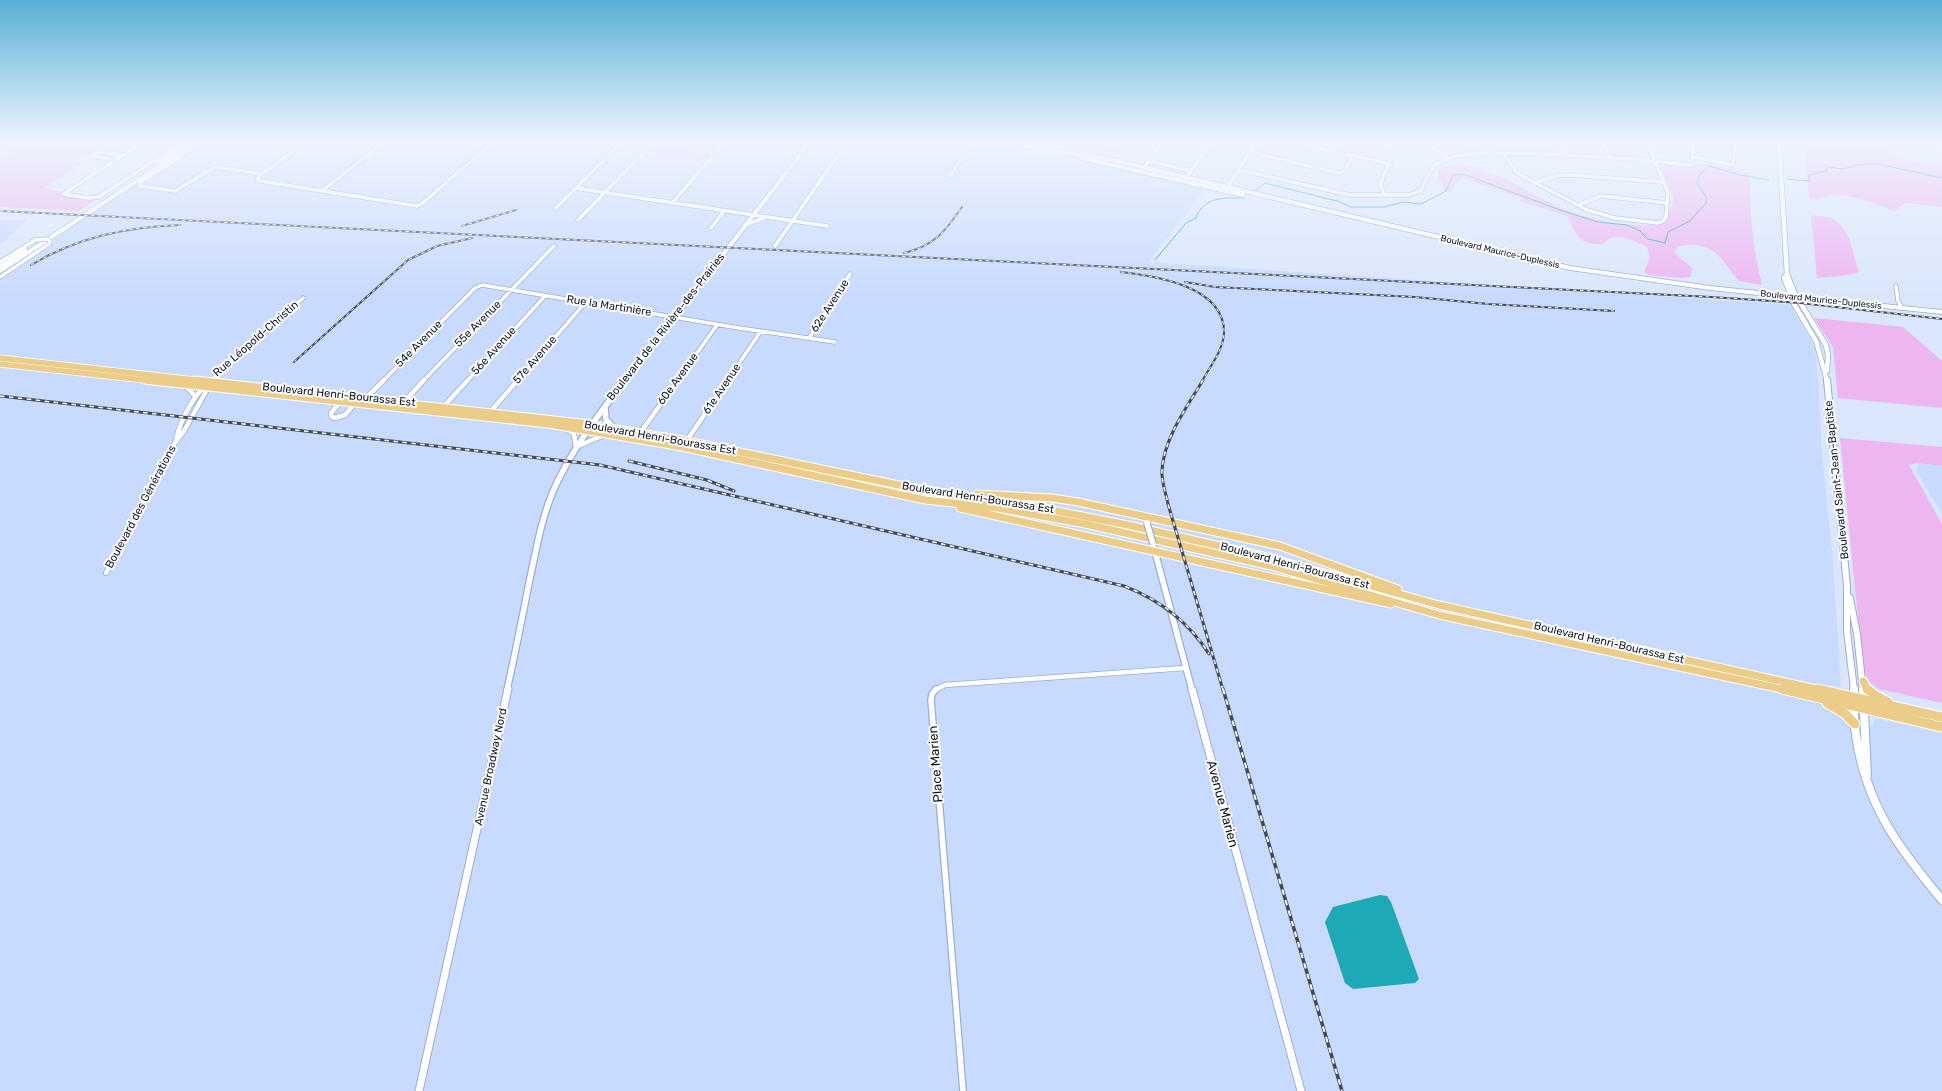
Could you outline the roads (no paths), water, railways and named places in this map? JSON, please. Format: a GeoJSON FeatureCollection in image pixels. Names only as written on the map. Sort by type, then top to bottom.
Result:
{"type":"FeatureCollection","features":[{"type":"Feature","properties":{"kind":"main road","name":"Boulevard Saint-Jean-Baptiste"},"geometry":{"type":"LineString","coordinates":[[1782,193],[1787,274],[1784,278],[1793,296],[1826,345],[1828,356],[1826,374],[1847,586],[1857,634],[1863,681],[1867,784]]}},
{"type":"Feature","properties":{"kind":"main road","name":"Boulevard Henri-Bourassa Est"},"geometry":{"type":"LineString","coordinates":[[0,358],[360,402],[487,415],[614,432],[925,500],[998,508],[1085,524],[1272,566],[1439,615],[1802,694],[1853,702]]}},
{"type":"Feature","properties":{"kind":"main road","name":"Boulevard Henri-Bourassa Est"},"geometry":{"type":"LineString","coordinates":[[0,364],[184,384],[207,384],[340,402],[404,402],[548,424],[589,428]]}},
{"type":"Feature","properties":{"kind":"main road","name":"Boulevard Henri-Bourassa Est"},"geometry":{"type":"LineString","coordinates":[[614,432],[640,433],[687,441],[937,493],[1031,506],[1128,525],[1264,556],[1439,605],[1853,702],[1942,717]]}},
{"type":"Feature","properties":{"kind":"main road"},"geometry":{"type":"LineString","coordinates":[[937,493],[1052,498],[1095,505],[1146,520],[1280,546],[1343,568],[1439,605]]}},
{"type":"Feature","properties":{"kind":"main road"},"geometry":{"type":"LineString","coordinates":[[925,500],[1439,615]]}},
{"type":"Feature","properties":{"kind":"main road","name":"Boulevard Saint-Jean-Baptiste"},"geometry":{"type":"LineString","coordinates":[[1847,586],[1846,631],[1854,689],[1854,724],[1859,754],[1867,784],[1876,809],[1893,838],[1914,868],[1942,900]]}},
{"type":"Feature","properties":{"kind":"main road"},"geometry":{"type":"LineString","coordinates":[[1863,681],[1865,687],[1882,700],[1914,712]]}},
{"type":"Feature","properties":{"kind":"main road"},"geometry":{"type":"LineString","coordinates":[[1802,694],[1833,705],[1844,713],[1854,724]]}},
{"type":"Feature","properties":{"kind":"main road","name":"Boulevard Henri-Bourassa Est"},"geometry":{"type":"LineString","coordinates":[[1863,704],[1942,727]]}},
{"type":"Feature","properties":{"kind":"street"},"geometry":{"type":"LineString","coordinates":[[65,193],[63,194],[94,198],[105,193]]}},
{"type":"Feature","properties":{"kind":"street"},"geometry":{"type":"LineString","coordinates":[[0,267],[111,193]]}},
{"type":"Feature","properties":{"kind":"street"},"geometry":{"type":"LineString","coordinates":[[0,271],[119,193]]}},
{"type":"Feature","properties":{"kind":"street"},"geometry":{"type":"LineString","coordinates":[[334,193],[417,206],[435,193]]}},
{"type":"Feature","properties":{"kind":"street"},"geometry":{"type":"LineString","coordinates":[[556,208],[570,193]]}},
{"type":"Feature","properties":{"kind":"street"},"geometry":{"type":"LineString","coordinates":[[578,220],[605,193],[827,226]]}},
{"type":"Feature","properties":{"kind":"street"},"geometry":{"type":"LineString","coordinates":[[672,203],[681,193]]}},
{"type":"Feature","properties":{"kind":"street","name":"Boulevard de la Rivière-des-Prairies"},"geometry":{"type":"LineString","coordinates":[[589,428],[770,193]]}},
{"type":"Feature","properties":{"kind":"street"},"geometry":{"type":"LineString","coordinates":[[775,246],[811,193]]}},
{"type":"Feature","properties":{"kind":"street","name":"Boulevard Maurice-Duplessis"},"geometry":{"type":"LineString","coordinates":[[1244,193],[1563,267],[1701,285],[1710,288],[1942,311]]}},
{"type":"Feature","properties":{"kind":"street"},"geometry":{"type":"LineString","coordinates":[[1340,193],[1384,195],[1408,193]]}},
{"type":"Feature","properties":{"kind":"street"},"geometry":{"type":"LineString","coordinates":[[1554,193],[1595,213],[1615,218],[1658,224],[1666,217],[1668,193]]}},
{"type":"Feature","properties":{"kind":"street"},"geometry":{"type":"LineString","coordinates":[[1578,205],[1601,196],[1667,203]]}},
{"type":"Feature","properties":{"kind":"street"},"geometry":{"type":"LineString","coordinates":[[711,228],[724,211]]}},
{"type":"Feature","properties":{"kind":"street"},"geometry":{"type":"LineString","coordinates":[[745,225],[753,221],[770,218]]}},
{"type":"Feature","properties":{"kind":"street"},"geometry":{"type":"LineString","coordinates":[[0,262],[35,240],[47,239],[50,241],[49,244],[0,276]]}},
{"type":"Feature","properties":{"kind":"street","name":"55e Avenue"},"geometry":{"type":"LineString","coordinates":[[404,402],[435,368],[554,246]]}},
{"type":"Feature","properties":{"kind":"street","name":"62e Avenue"},"geometry":{"type":"LineString","coordinates":[[809,338],[850,274]]}},
{"type":"Feature","properties":{"kind":"street","name":"Rue la Martinière"},"geometry":{"type":"LineString","coordinates":[[479,286],[512,290],[717,325],[834,342]]}},
{"type":"Feature","properties":{"kind":"street","name":"54e Avenue"},"geometry":{"type":"LineString","coordinates":[[360,402],[479,286]]}},
{"type":"Feature","properties":{"kind":"street"},"geometry":{"type":"LineString","coordinates":[[1896,286],[1898,301],[1901,306]]}},
{"type":"Feature","properties":{"kind":"street","name":"56e Avenue"},"geometry":{"type":"LineString","coordinates":[[443,407],[544,296]]}},
{"type":"Feature","properties":{"kind":"street","name":"Rue Léopold-Christin"},"geometry":{"type":"LineString","coordinates":[[207,384],[303,298]]}},
{"type":"Feature","properties":{"kind":"street","name":"57e Avenue"},"geometry":{"type":"LineString","coordinates":[[487,415],[585,303]]}},
{"type":"Feature","properties":{"kind":"street","name":"60e Avenue"},"geometry":{"type":"LineString","coordinates":[[640,433],[717,325]]}},
{"type":"Feature","properties":{"kind":"street","name":"61e Avenue"},"geometry":{"type":"LineString","coordinates":[[682,447],[760,331]]}},
{"type":"Feature","properties":{"kind":"street"},"geometry":{"type":"LineString","coordinates":[[184,384],[195,396]]}},
{"type":"Feature","properties":{"kind":"street","name":"Boulevard des Générations"},"geometry":{"type":"LineString","coordinates":[[176,441],[177,432],[195,396],[207,384]]}},
{"type":"Feature","properties":{"kind":"street","name":"Boulevard des Générations"},"geometry":{"type":"LineString","coordinates":[[106,573],[176,441],[184,431],[207,384]]}},
{"type":"Feature","properties":{"kind":"street","name":"Boulevard Henri-Bourassa Est"},"geometry":{"type":"LineString","coordinates":[[340,402],[331,414],[334,418],[345,415],[360,402]]}},
{"type":"Feature","properties":{"kind":"street"},"geometry":{"type":"LineString","coordinates":[[548,424],[570,430],[574,434],[576,447],[596,437],[614,432],[603,415],[605,406]]}},
{"type":"Feature","properties":{"kind":"street","name":"Avenue Broadway Nord"},"geometry":{"type":"LineString","coordinates":[[419,1091],[500,728],[539,535],[555,486],[576,447],[589,428]]}},
{"type":"Feature","properties":{"kind":"street","name":"Avenue Marien"},"geometry":{"type":"LineString","coordinates":[[1146,520],[1301,1091]]}},
{"type":"Feature","properties":{"kind":"street","name":"Place Marien"},"geometry":{"type":"LineString","coordinates":[[963,1091],[931,700],[933,691],[938,687],[945,685],[1185,668]]}},
{"type":"Feature","properties":{"kind":"water"},"geometry":{"type":"Polygon","coordinates":[[[1380,895],[1387,896],[1391,902],[1419,979],[1415,983],[1353,989],[1345,983],[1325,922],[1333,907],[1380,895]]]}},
{"type":"Feature","properties":{"kind":"waterway"},"geometry":{"type":"LineString","coordinates":[[1305,193],[1337,201],[1351,207],[1384,207],[1403,202],[1421,204],[1442,193]]}},
{"type":"Feature","properties":{"kind":"waterway"},"geometry":{"type":"LineString","coordinates":[[1514,193],[1598,222],[1627,225],[1640,231],[1648,239],[1665,243],[1668,232],[1690,221],[1706,203],[1706,197],[1704,193]]}},
{"type":"Feature","properties":{"kind":"waterway"},"geometry":{"type":"LineString","coordinates":[[1155,260],[1186,223],[1196,218],[1204,206],[1209,202],[1229,198],[1244,198]]}},
{"type":"Feature","properties":{"kind":"railway"},"geometry":{"type":"LineString","coordinates":[[904,253],[923,246],[938,237],[950,224],[962,207]]}},
{"type":"Feature","properties":{"kind":"railway"},"geometry":{"type":"LineString","coordinates":[[462,226],[516,210]]}},
{"type":"Feature","properties":{"kind":"railway"},"geometry":{"type":"LineString","coordinates":[[0,211],[1711,297],[1801,303],[1942,319]]}},
{"type":"Feature","properties":{"kind":"railway"},"geometry":{"type":"LineString","coordinates":[[31,265],[67,247],[103,235],[141,228],[180,225]]}},
{"type":"Feature","properties":{"kind":"railway"},"geometry":{"type":"LineString","coordinates":[[294,362],[408,260],[437,246],[472,238]]}},
{"type":"Feature","properties":{"kind":"railway"},"geometry":{"type":"LineString","coordinates":[[1121,272],[1152,277],[1186,286],[1201,294],[1214,305],[1222,318],[1224,334],[1216,358],[1202,381]]}},
{"type":"Feature","properties":{"kind":"railway"},"geometry":{"type":"LineString","coordinates":[[1185,282],[1215,287],[1415,297],[1488,304],[1614,311]]}},
{"type":"Feature","properties":{"kind":"railway"},"geometry":{"type":"LineString","coordinates":[[1203,380],[1177,423],[1167,446],[1162,474],[1168,504],[1223,690]]}},
{"type":"Feature","properties":{"kind":"railway"},"geometry":{"type":"LineString","coordinates":[[0,396],[600,465],[1124,586],[1150,598],[1172,613],[1192,631],[1209,654]]}},
{"type":"Feature","properties":{"kind":"railway"},"geometry":{"type":"LineString","coordinates":[[629,461],[707,480],[734,491]]}},
{"type":"Feature","properties":{"kind":"railway"},"geometry":{"type":"LineString","coordinates":[[1223,689],[1342,1091]]}}]}
